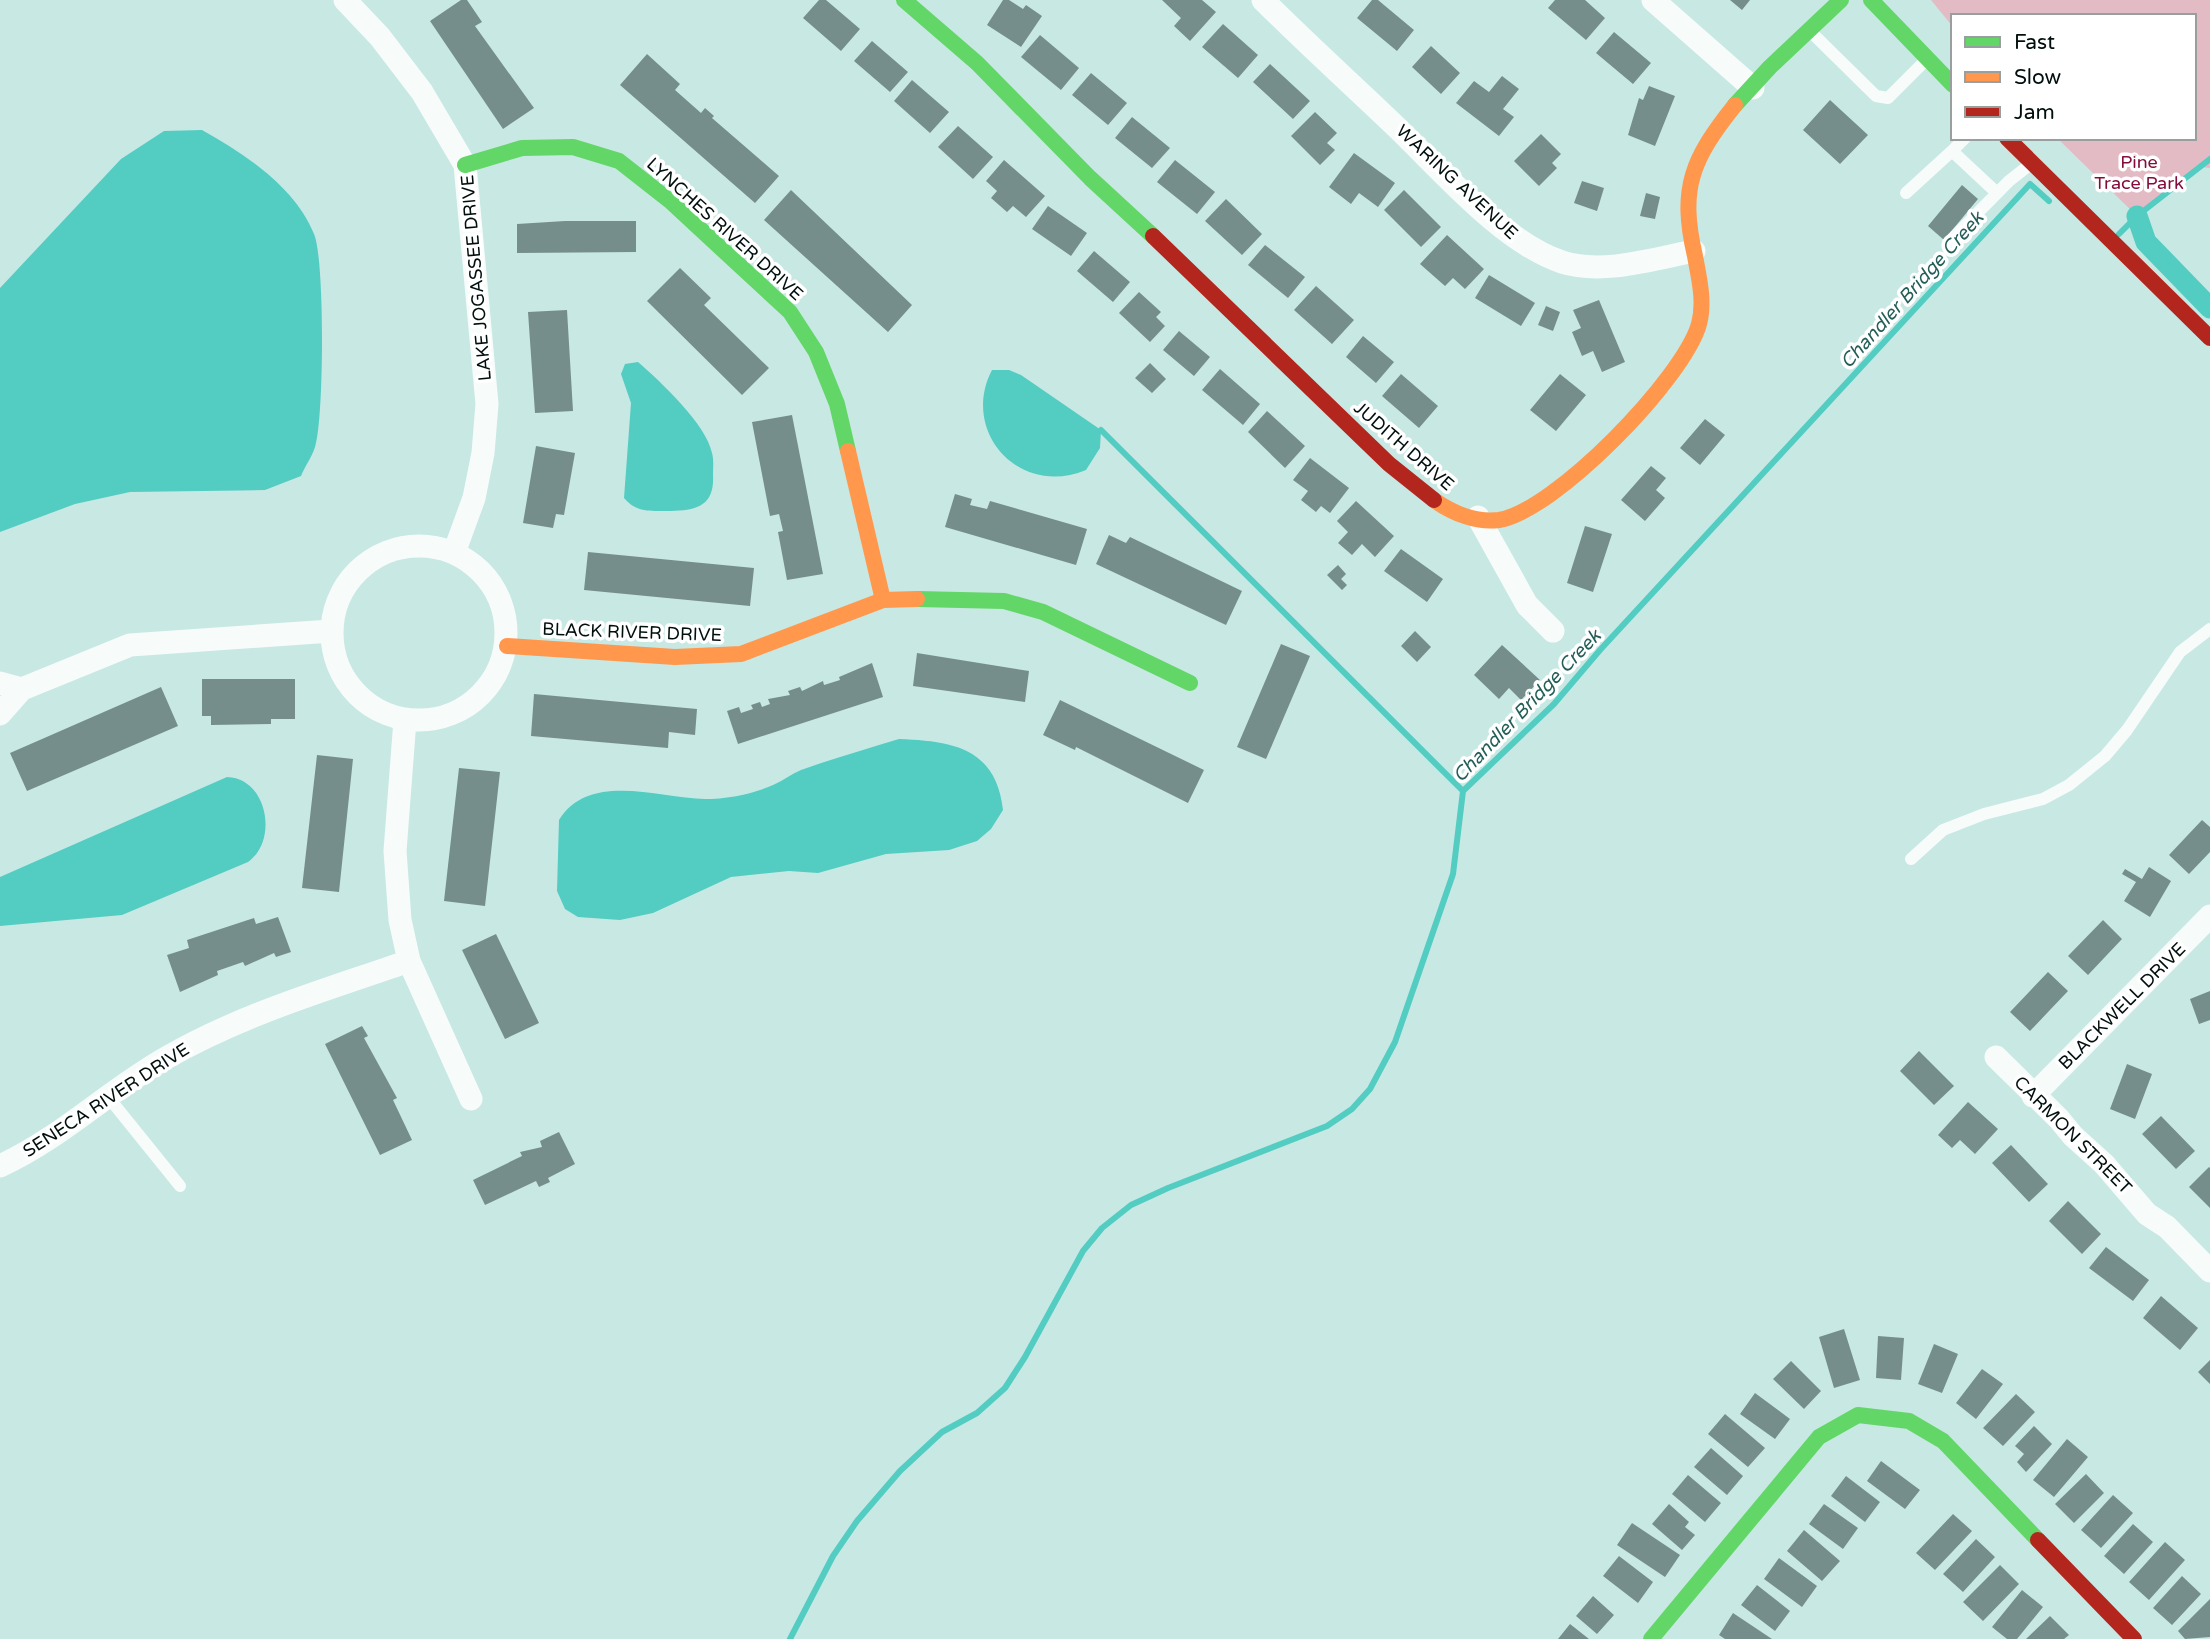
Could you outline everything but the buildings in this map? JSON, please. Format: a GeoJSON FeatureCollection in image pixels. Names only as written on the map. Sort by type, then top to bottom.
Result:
{"type":"FeatureCollection","features":[{"type":"Feature","properties":{"kind":"street","name":"LAKE JOGASSEE DRIVE"},"geometry":{"type":"LineString","coordinates":[[345,0],[380,37],[422,92],[465,165],[487,404],[483,453],[474,498],[455,550]]}},
{"type":"Feature","properties":{"kind":"street","name":"JUDITH DRIVE"},"geometry":{"type":"LineString","coordinates":[[904,0],[959,47],[1089,178],[1181,262],[1351,428],[1417,487],[1450,510],[1502,520],[1535,506],[1594,458],[1636,416],[1696,335],[1701,296],[1686,206],[1692,171],[1708,140],[1753,88],[1841,0]]}},
{"type":"Feature","properties":{"kind":"street","name":"WARING AVENUE"},"geometry":{"type":"LineString","coordinates":[[1263,0],[1370,104],[1523,243],[1562,262],[1581,265],[1637,262],[1694,251]]}},
{"type":"Feature","properties":{"kind":"street"},"geometry":{"type":"LineString","coordinates":[[1653,0],[1753,88]]}},
{"type":"Feature","properties":{"kind":"street"},"geometry":{"type":"LineString","coordinates":[[1871,0],[1951,83]]}},
{"type":"Feature","properties":{"kind":"street"},"geometry":{"type":"LineString","coordinates":[[2009,140],[2210,338]]}},
{"type":"Feature","properties":{"kind":"street","name":"LYNCHES RIVER DRIVE"},"geometry":{"type":"LineString","coordinates":[[465,165],[522,148],[573,147],[620,161],[670,201],[790,312],[816,352],[837,404],[883,600]]}},
{"type":"Feature","properties":{"kind":"street"},"geometry":{"type":"LineString","coordinates":[[1478,517],[1527,605],[1553,631]]}},
{"type":"Feature","properties":{"kind":"street"},"geometry":{"type":"LineString","coordinates":[[425,545],[455,550],[486,576],[506,615],[507,646],[494,681],[474,703],[451,716],[421,722],[405,720],[376,710],[347,683],[334,656],[331,631],[337,601],[357,571],[383,554],[425,545]]}},
{"type":"Feature","properties":{"kind":"street","name":"BLACK RIVER DRIVE"},"geometry":{"type":"LineString","coordinates":[[507,646],[675,657],[741,654],[883,600],[939,598],[1004,601],[1043,612],[1190,683]]}},
{"type":"Feature","properties":{"kind":"street"},"geometry":{"type":"LineString","coordinates":[[0,714],[11,686],[130,645],[331,631]]}},
{"type":"Feature","properties":{"kind":"street"},"geometry":{"type":"LineString","coordinates":[[405,720],[395,851],[400,920],[409,961],[471,1099]]}},
{"type":"Feature","properties":{"kind":"street","name":"BLACKWELL DRIVE"},"geometry":{"type":"LineString","coordinates":[[2033,1096],[2210,916]]}},
{"type":"Feature","properties":{"kind":"street","name":"SENECA RIVER DRIVE"},"geometry":{"type":"LineString","coordinates":[[0,1166],[68,1127],[164,1059],[237,1021],[409,961]]}},
{"type":"Feature","properties":{"kind":"street","name":"CARMON STREET"},"geometry":{"type":"LineString","coordinates":[[1996,1057],[2104,1164],[2147,1214],[2167,1227],[2210,1271]]}},
{"type":"Feature","properties":{"kind":"street"},"geometry":{"type":"LineString","coordinates":[[1651,1639],[1819,1437],[1858,1415],[1909,1421],[1943,1441],[2134,1639]]}},
{"type":"Feature","properties":{"kind":"lane"},"geometry":{"type":"LineString","coordinates":[[1809,30],[1876,96],[1888,98],[1927,59]]}},
{"type":"Feature","properties":{"kind":"lane"},"geometry":{"type":"LineString","coordinates":[[1906,193],[1963,140]]}},
{"type":"Feature","properties":{"kind":"lane"},"geometry":{"type":"LineString","coordinates":[[1952,151],[1997,193]]}},
{"type":"Feature","properties":{"kind":"lane"},"geometry":{"type":"LineString","coordinates":[[1949,242],[1997,193],[2032,163]]}},
{"type":"Feature","properties":{"kind":"lane"},"geometry":{"type":"LineString","coordinates":[[1911,859],[1943,830],[1984,814],[2043,799],[2069,785],[2105,756],[2120,739],[2180,652],[2210,629]]}},
{"type":"Feature","properties":{"kind":"lane"},"geometry":{"type":"LineString","coordinates":[[109,1098],[180,1186]]}},
{"type":"Feature","properties":{"kind":"green space","name":"Pine Trace Park"},"geometry":{"type":"Polygon","coordinates":[[[1931,0],[2210,0],[2210,168],[2201,167],[2137,216],[2059,140],[2196,140],[2196,14],[1951,14],[1951,25],[1931,0]]]}},
{"type":"Feature","properties":{"kind":"water"},"geometry":{"type":"Polygon","coordinates":[[[202,130],[267,173],[295,201],[314,234],[318,249],[322,305],[322,374],[315,447],[301,476],[265,490],[130,492],[75,504],[0,532],[0,288],[121,159],[164,131],[202,130]]]}},
{"type":"Feature","properties":{"kind":"water"},"geometry":{"type":"Polygon","coordinates":[[[638,362],[681,404],[708,442],[713,458],[713,487],[705,502],[699,506],[682,510],[646,510],[632,506],[624,498],[631,403],[621,374],[625,364],[638,362]]]}},
{"type":"Feature","properties":{"kind":"water"},"geometry":{"type":"Polygon","coordinates":[[[992,370],[1009,370],[1021,375],[1101,430],[1100,448],[1086,470],[1061,476],[1039,475],[1018,467],[1002,453],[990,436],[984,415],[984,393],[992,370]]]}},
{"type":"Feature","properties":{"kind":"water"},"geometry":{"type":"Polygon","coordinates":[[[899,739],[954,746],[981,761],[999,789],[1003,810],[991,829],[977,841],[949,850],[886,854],[818,873],[789,871],[731,877],[653,913],[620,920],[578,917],[565,909],[557,891],[559,820],[572,805],[588,796],[626,791],[705,799],[740,795],[773,785],[801,770],[899,739]]]}},
{"type":"Feature","properties":{"kind":"water"},"geometry":{"type":"Polygon","coordinates":[[[227,777],[241,780],[252,788],[264,812],[266,826],[263,840],[258,852],[248,862],[122,915],[0,926],[0,877],[227,777]]]}},
{"type":"Feature","properties":{"kind":"waterway","name":"Chandler Bridge Creek"},"geometry":{"type":"LineString","coordinates":[[2119,234],[2137,216],[2210,159]]}},
{"type":"Feature","properties":{"kind":"waterway","name":"Chandler Bridge Creek"},"geometry":{"type":"LineString","coordinates":[[790,1639],[833,1556],[857,1521],[900,1471],[942,1432],[977,1413],[1005,1388],[1083,1251],[1102,1228],[1131,1205],[1168,1188],[1327,1126],[1352,1109],[1370,1089],[1395,1042],[1453,874],[1463,791],[1554,704],[1600,650],[2030,184],[2049,201]]}},
{"type":"Feature","properties":{"kind":"waterway"},"geometry":{"type":"LineString","coordinates":[[2137,216],[2146,242],[2210,308]]}},
{"type":"Feature","properties":{"kind":"waterway"},"geometry":{"type":"LineString","coordinates":[[1101,430],[1463,791]]}},
{"type":"Feature","properties":{"kind":"traffic: fast"},"geometry":{"type":"LineString","coordinates":[[904,0],[977,63],[1090,178],[1153,236]]}},
{"type":"Feature","properties":{"kind":"traffic: fast"},"geometry":{"type":"LineString","coordinates":[[1735,105],[1770,67],[1841,0]]}},
{"type":"Feature","properties":{"kind":"traffic: fast"},"geometry":{"type":"LineString","coordinates":[[1871,0],[1951,83]]}},
{"type":"Feature","properties":{"kind":"traffic: fast"},"geometry":{"type":"LineString","coordinates":[[465,165],[522,148],[573,147],[619,161],[670,201],[790,312],[816,352],[837,404],[848,451]]}},
{"type":"Feature","properties":{"kind":"traffic: fast"},"geometry":{"type":"LineString","coordinates":[[917,599],[1004,601],[1043,612],[1190,683]]}},
{"type":"Feature","properties":{"kind":"traffic: fast"},"geometry":{"type":"LineString","coordinates":[[1651,1639],[1819,1437],[1858,1415],[1909,1421],[1943,1441],[2038,1540]]}},
{"type":"Feature","properties":{"kind":"traffic: slow"},"geometry":{"type":"LineString","coordinates":[[1434,500],[1456,513],[1490,521],[1523,511],[1552,493],[1583,468],[1644,407],[1669,376],[1688,348],[1701,316],[1701,290],[1688,211],[1693,175],[1708,142],[1735,105]]}},
{"type":"Feature","properties":{"kind":"traffic: slow"},"geometry":{"type":"LineString","coordinates":[[848,451],[883,600]]}},
{"type":"Feature","properties":{"kind":"traffic: slow"},"geometry":{"type":"LineString","coordinates":[[507,646],[675,657],[741,654],[883,600],[917,599]]}},
{"type":"Feature","properties":{"kind":"traffic: jam"},"geometry":{"type":"LineString","coordinates":[[2009,140],[2210,338]]}},
{"type":"Feature","properties":{"kind":"traffic: jam"},"geometry":{"type":"LineString","coordinates":[[1153,236],[1389,464],[1434,500]]}},
{"type":"Feature","properties":{"kind":"traffic: jam"},"geometry":{"type":"LineString","coordinates":[[2038,1540],[2134,1639]]}}]}
